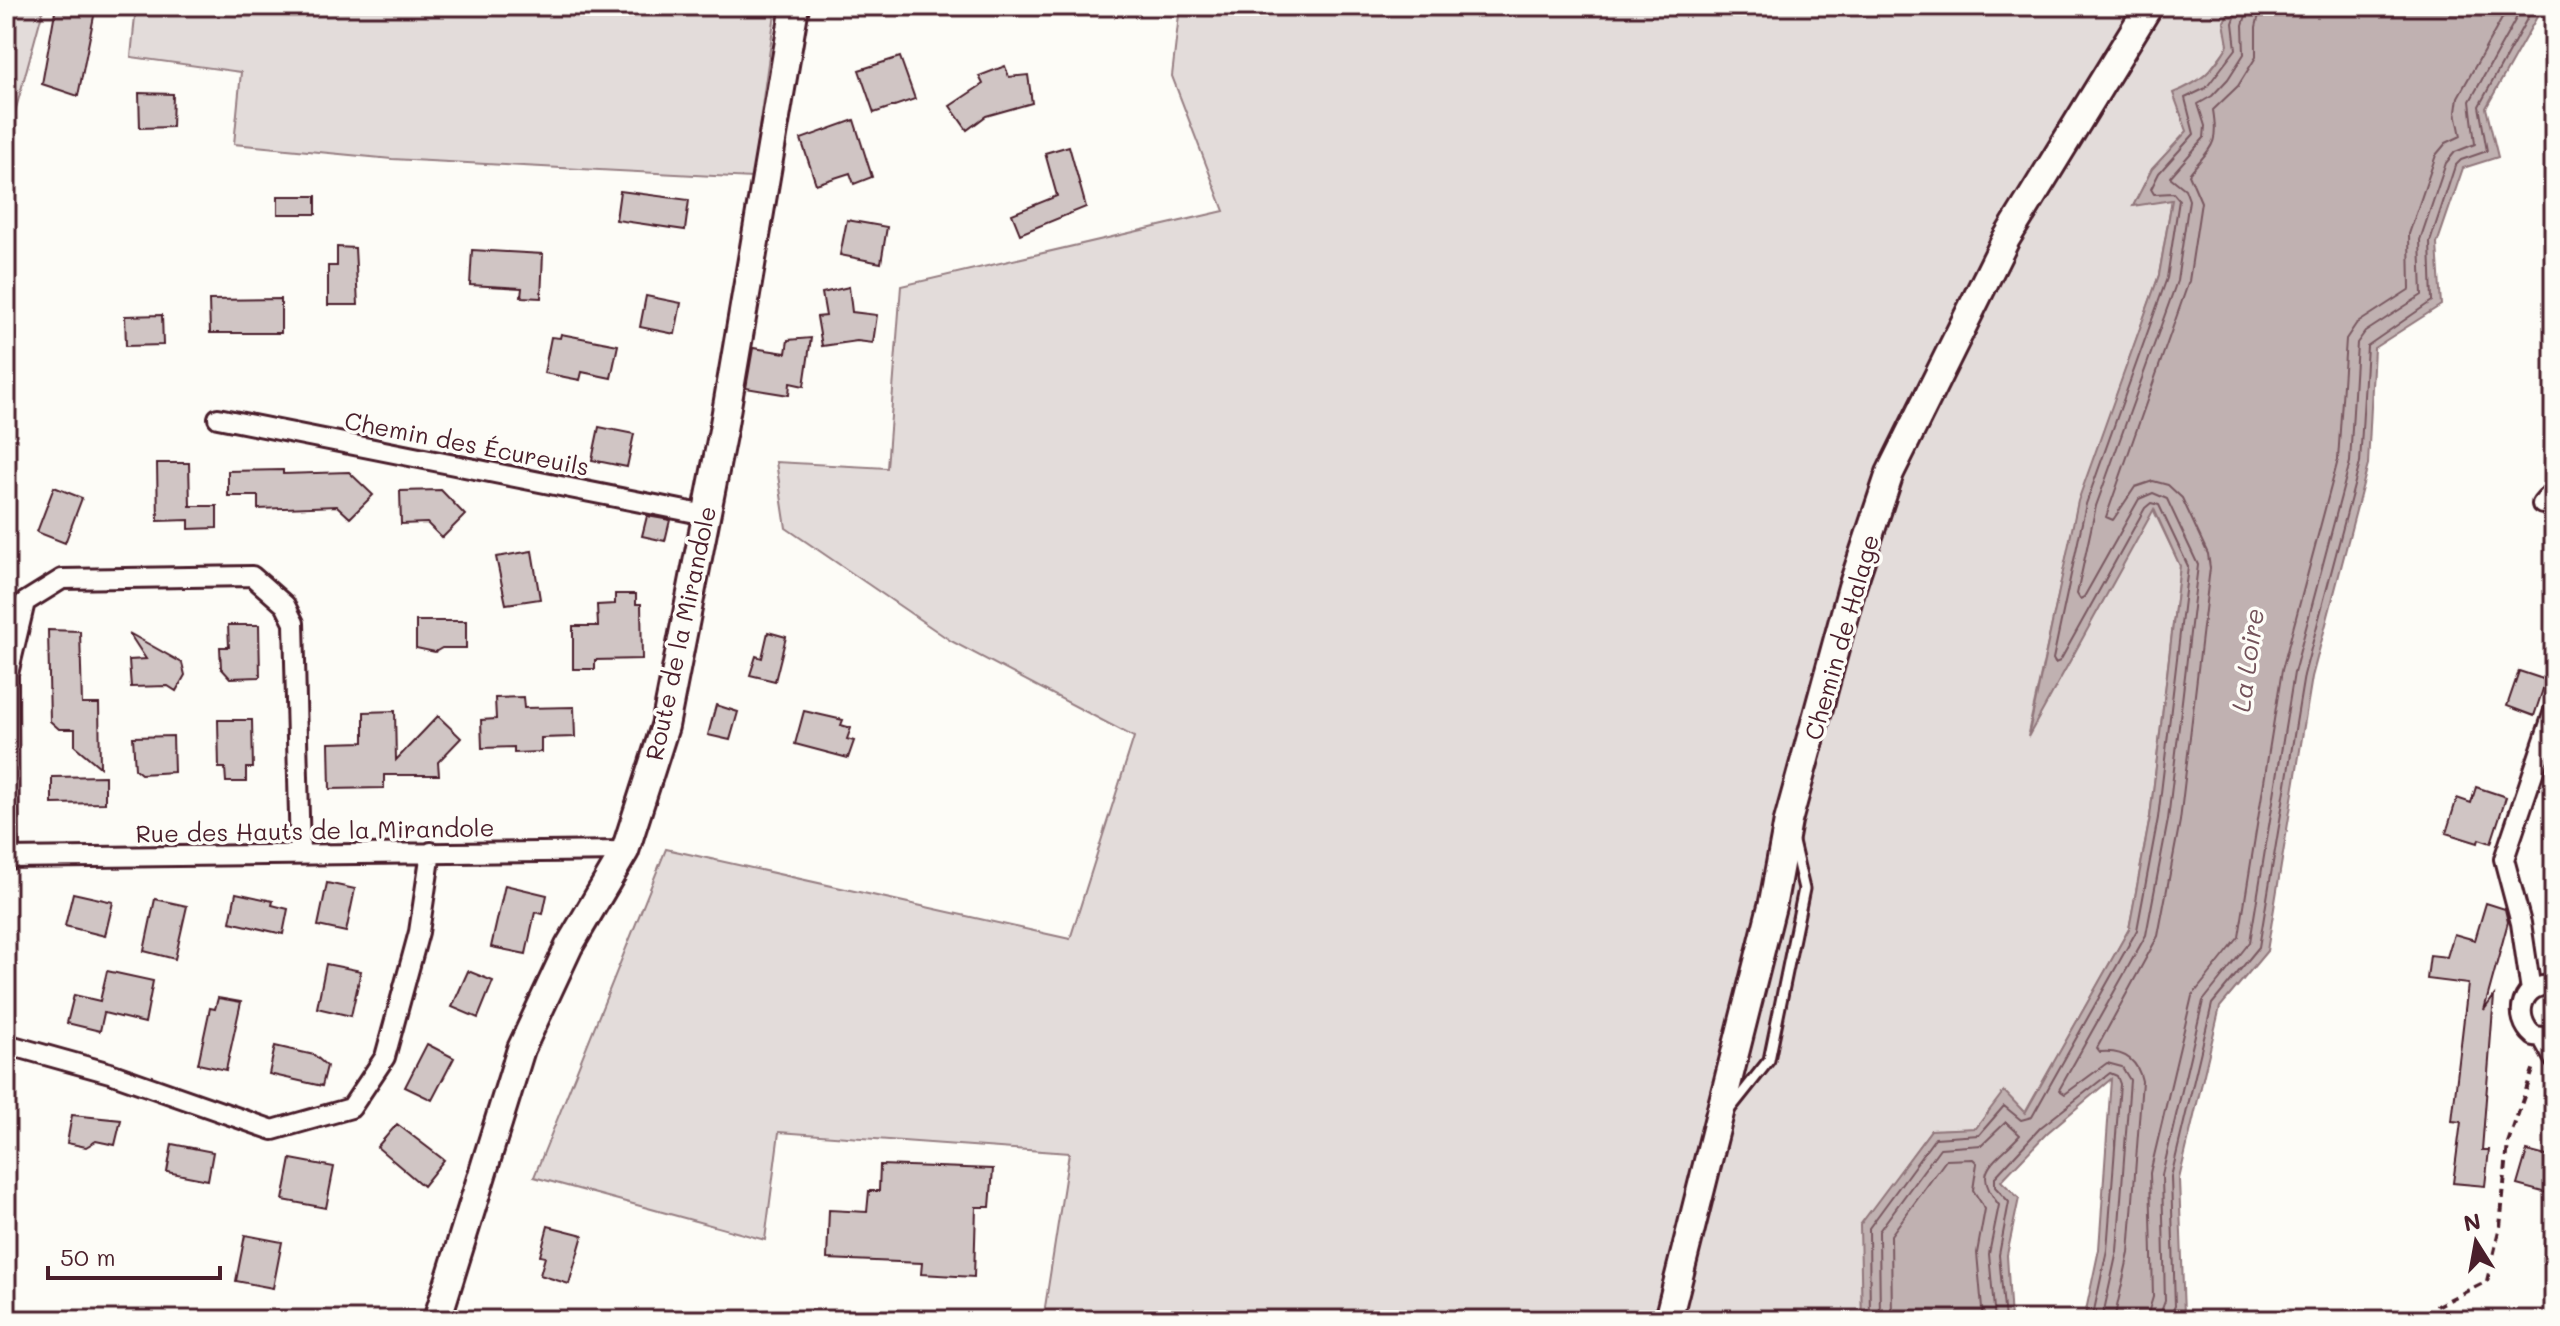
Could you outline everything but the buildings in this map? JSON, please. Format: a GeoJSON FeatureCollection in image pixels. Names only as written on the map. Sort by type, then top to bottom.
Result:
{"type":"FeatureCollection","features":[{"type":"Feature","properties":{"kind":"main road","name":"Route de la Mirandole"},"geometry":{"type":"LineString","coordinates":[[437,1320],[521,1049],[569,946],[625,851],[665,726],[706,515],[795,6]]}},
{"type":"Feature","properties":{"kind":"main road","name":"Chemin de Halage"},"geometry":{"type":"LineString","coordinates":[[1668,1320],[1773,902],[1788,821],[1852,587],[1890,473],[2006,239],[2149,6]]}},
{"type":"Feature","properties":{"kind":"street","name":"Chemin des Écureuils"},"geometry":{"type":"LineString","coordinates":[[218,418],[706,515]]}},
{"type":"Feature","properties":{"kind":"street"},"geometry":{"type":"LineString","coordinates":[[8,858],[8,674],[25,602],[62,579],[252,576],[285,605],[294,623],[300,854]]}},
{"type":"Feature","properties":{"kind":"street"},"geometry":{"type":"LineString","coordinates":[[2531,991],[2521,923],[2504,859],[2554,711]]}},
{"type":"Feature","properties":{"kind":"street","name":"Rue des Hauts de la Mirandole"},"geometry":{"type":"LineString","coordinates":[[8,858],[625,851]]}},
{"type":"Feature","properties":{"kind":"street"},"geometry":{"type":"LineString","coordinates":[[6,1044],[110,1073],[273,1130],[351,1108],[385,1057],[419,932],[431,852]]}},
{"type":"Feature","properties":{"kind":"street"},"geometry":{"type":"LineString","coordinates":[[2554,986],[2531,991],[2521,1005],[2520,1014],[2527,1030],[2549,1039],[2554,1059]]}},
{"type":"Feature","properties":{"kind":"lane"},"geometry":{"type":"LineString","coordinates":[[1715,1127],[1769,1060],[1804,889],[1788,821]]}},
{"type":"Feature","properties":{"kind":"path"},"geometry":{"type":"LineString","coordinates":[[2434,1320],[2437,1306],[2487,1281],[2500,1227],[2508,1143],[2549,1039]]}},
{"type":"Feature","properties":{"kind":"shaded area"},"geometry":{"type":"Polygon","coordinates":[[[6,6],[44,6],[6,145],[6,6]]]}},
{"type":"Feature","properties":{"kind":"shaded area"},"geometry":{"type":"Polygon","coordinates":[[[136,6],[776,6],[752,178],[392,159],[234,144],[241,72],[131,57],[136,6]]]}},
{"type":"Feature","properties":{"kind":"shaded area"},"geometry":{"type":"Polygon","coordinates":[[[1180,6],[2232,6],[2224,22],[2229,45],[2201,82],[2188,131],[2152,169],[2134,205],[2172,199],[2159,275],[2079,501],[2028,733],[2153,509],[2180,565],[2150,817],[2129,929],[2025,1114],[1976,1129],[1931,1130],[1861,1225],[1862,1320],[1043,1320],[1069,1153],[779,1132],[765,1240],[534,1177],[666,849],[1070,939],[1134,737],[951,641],[786,528],[776,462],[887,468],[901,286],[1224,211],[1172,76],[1180,6]]]}},
{"type":"Feature","properties":{"kind":"water","name":"La Loire"},"geometry":{"type":"Polygon","coordinates":[[[2232,6],[2543,6],[2486,108],[2498,157],[2463,168],[2437,244],[2441,305],[2374,348],[2368,465],[2312,677],[2267,951],[2220,1007],[2179,1179],[2184,1314],[2166,1320],[2084,1320],[2099,1249],[2111,1079],[2047,1133],[2001,1181],[2019,1198],[2007,1255],[2011,1320],[1862,1320],[1860,1225],[1931,1130],[1976,1128],[2004,1091],[2025,1113],[2129,929],[2150,817],[2180,566],[2154,509],[2028,737],[2078,501],[2159,275],[2172,200],[2133,206],[2152,169],[2187,131],[2173,93],[2205,75],[2222,54],[2228,45],[2224,22],[2232,6]]]}}]}
